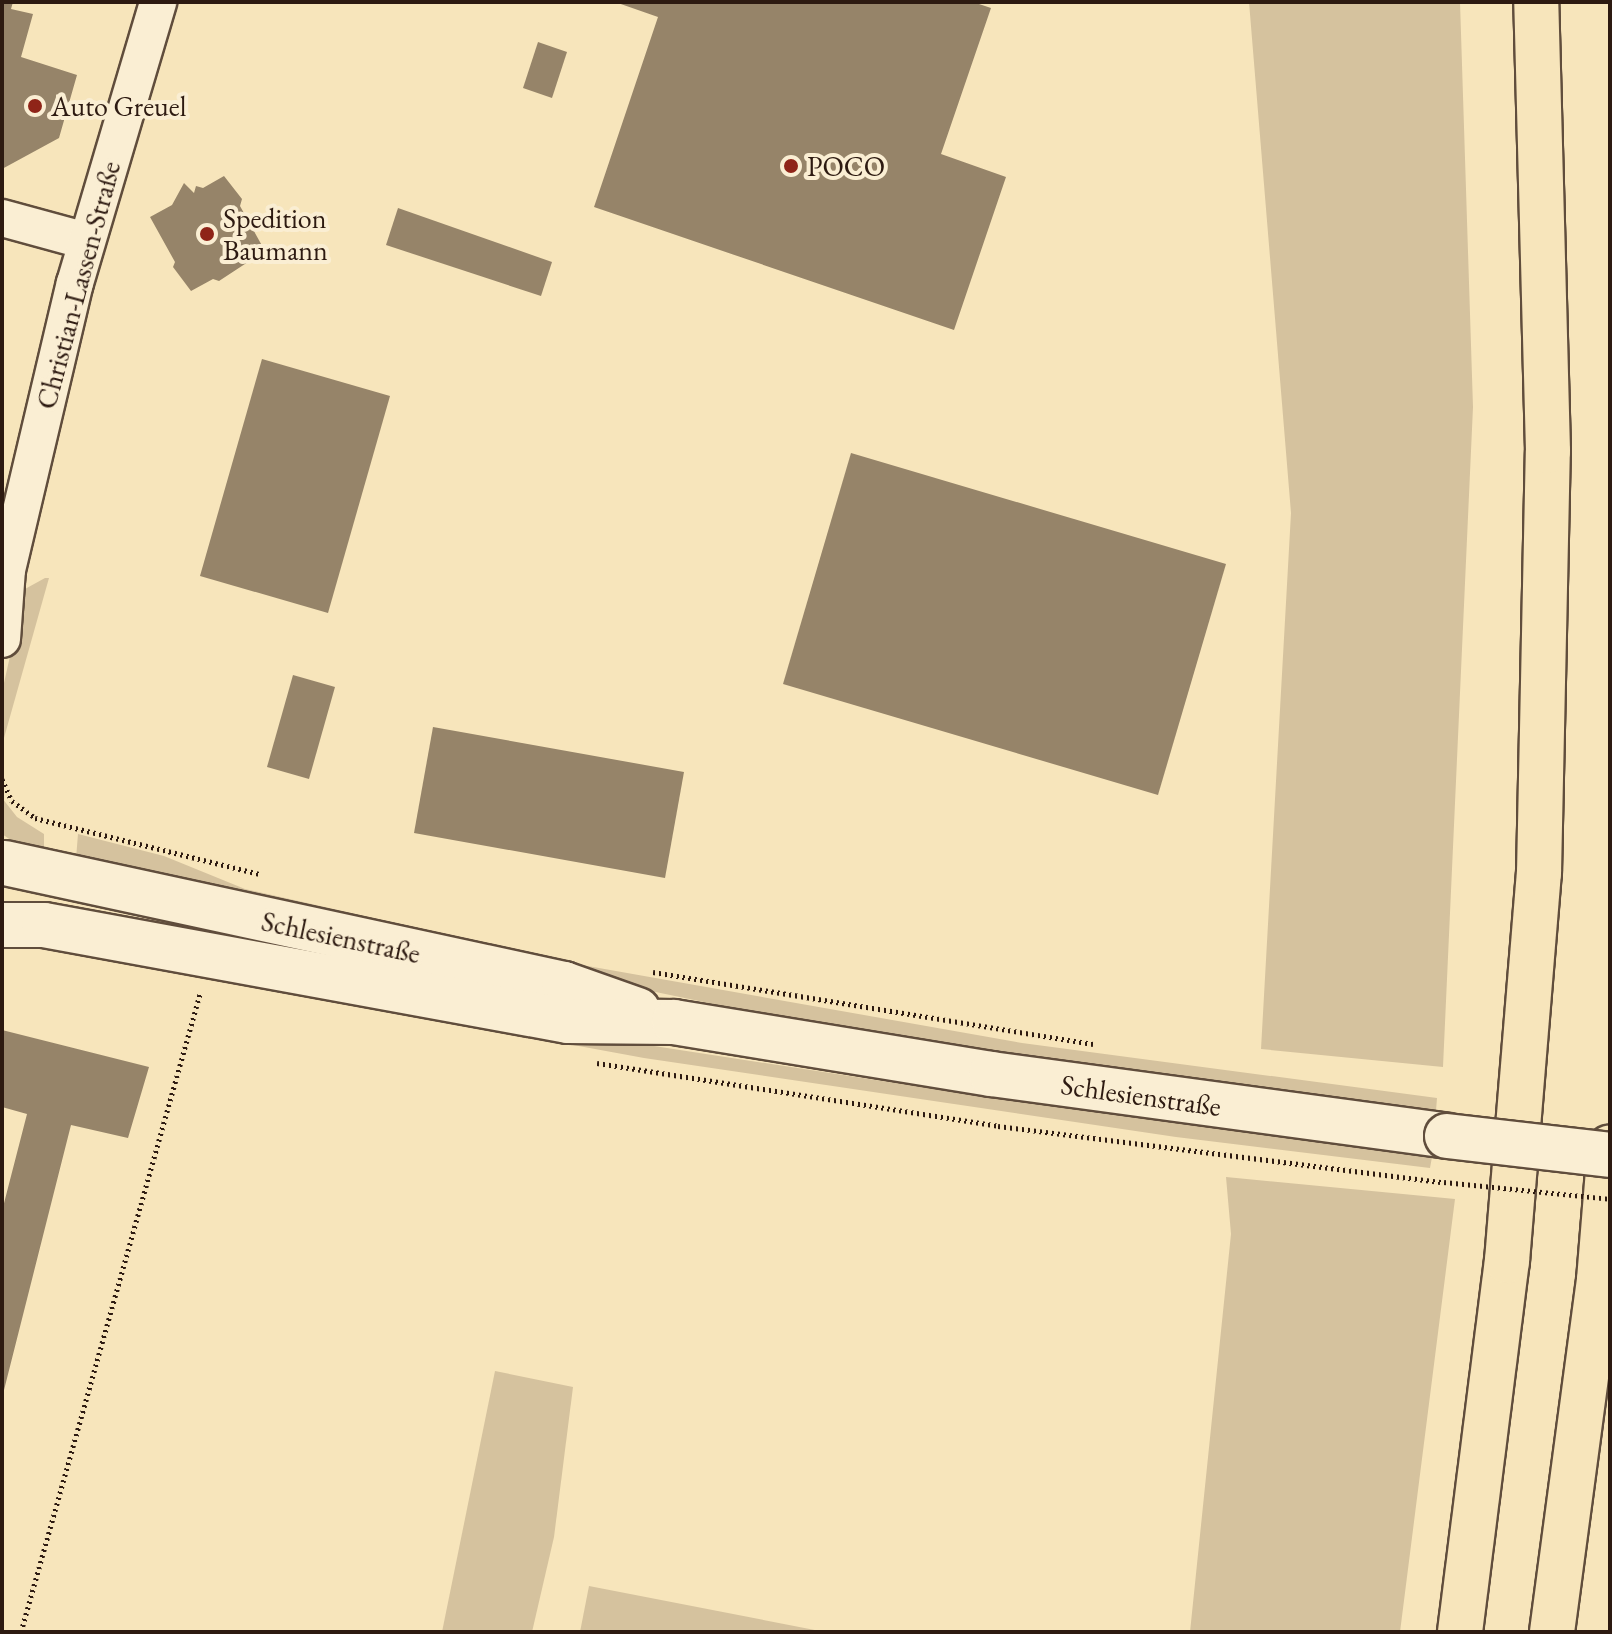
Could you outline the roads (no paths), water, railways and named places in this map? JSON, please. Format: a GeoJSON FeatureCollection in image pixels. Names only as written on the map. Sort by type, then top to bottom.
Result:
{"type":"FeatureCollection","features":[{"type":"Feature","properties":{"kind":"highway"},"geometry":{"type":"LineString","coordinates":[[1460,1632],[1508,1246],[1539,873],[1548,451],[1536,2]]}},
{"type":"Feature","properties":{"kind":"highway"},"geometry":{"type":"LineString","coordinates":[[1552,1632],[1599,1280],[1610,1147]]}},
{"type":"Feature","properties":{"kind":"street","name":"Christian-Lassen-Straße"},"geometry":{"type":"LineString","coordinates":[[2,639],[4,575],[86,241],[158,2]]}},
{"type":"Feature","properties":{"kind":"street"},"geometry":{"type":"LineString","coordinates":[[2,218],[86,241]]}},
{"type":"Feature","properties":{"kind":"street"},"geometry":{"type":"LineString","coordinates":[[2,910],[8,884],[3,859]]}},
{"type":"Feature","properties":{"kind":"street","name":"Schlesienstraße"},"geometry":{"type":"LineString","coordinates":[[3,859],[564,984],[674,1022]]}},
{"type":"Feature","properties":{"kind":"street","name":"Schlesienstraße"},"geometry":{"type":"LineString","coordinates":[[2,925],[44,925],[568,1021],[674,1022],[991,1074],[1610,1155]]}},
{"type":"Feature","properties":{"kind":"place","name":"Auto Greuel"},"geometry":{"type":"Point","coordinates":[35,106]}},
{"type":"Feature","properties":{"kind":"place","name":"POCO"},"geometry":{"type":"Point","coordinates":[791,166]}},
{"type":"Feature","properties":{"kind":"place","name":"Spedition Baumann"},"geometry":{"type":"Point","coordinates":[207,234]}}]}
